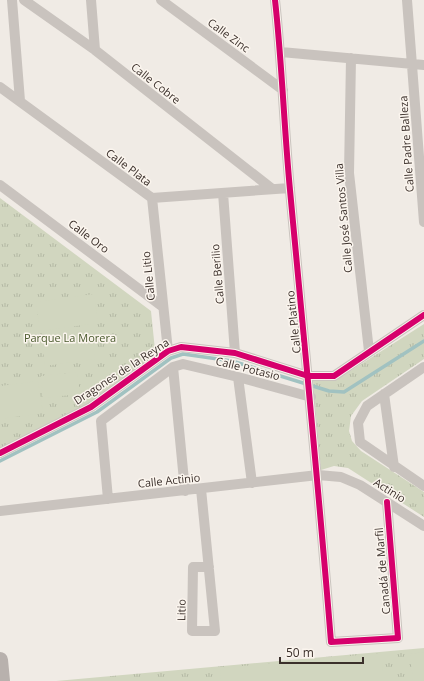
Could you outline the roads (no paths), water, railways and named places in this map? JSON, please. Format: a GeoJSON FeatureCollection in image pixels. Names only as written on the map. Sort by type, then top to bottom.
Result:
{"type":"FeatureCollection","features":[{"type":"Feature","properties":{"kind":"main road"},"geometry":{"type":"LineString","coordinates":[[0,660],[2,681]]}},
{"type":"Feature","properties":{"kind":"street"},"geometry":{"type":"LineString","coordinates":[[12,0],[20,101]]}},
{"type":"Feature","properties":{"kind":"street","name":"Calle Cobre"},"geometry":{"type":"LineString","coordinates":[[24,0],[95,50],[271,188]]}},
{"type":"Feature","properties":{"kind":"street"},"geometry":{"type":"LineString","coordinates":[[91,0],[95,50]]}},
{"type":"Feature","properties":{"kind":"street","name":"Calle Zinc"},"geometry":{"type":"LineString","coordinates":[[161,0],[283,90]]}},
{"type":"Feature","properties":{"kind":"street","name":"Calle Platino"},"geometry":{"type":"LineString","coordinates":[[275,0],[281,52],[290,188],[318,475],[331,642],[398,638]]}},
{"type":"Feature","properties":{"kind":"street","name":"Calle Padre Balleza"},"geometry":{"type":"LineString","coordinates":[[407,0],[424,222]]}},
{"type":"Feature","properties":{"kind":"street"},"geometry":{"type":"LineString","coordinates":[[281,52],[424,65]]}},
{"type":"Feature","properties":{"kind":"street","name":"Calle José Santos Villa"},"geometry":{"type":"LineString","coordinates":[[350,58],[349,173],[369,351]]}},
{"type":"Feature","properties":{"kind":"street","name":"Calle Plata"},"geometry":{"type":"LineString","coordinates":[[0,87],[152,198],[271,188],[290,188]]}},
{"type":"Feature","properties":{"kind":"street"},"geometry":{"type":"LineString","coordinates":[[420,167],[424,137]]}},
{"type":"Feature","properties":{"kind":"street","name":"Calle Oro"},"geometry":{"type":"LineString","coordinates":[[0,185],[163,306]]}},
{"type":"Feature","properties":{"kind":"street","name":"Calle Berilio"},"geometry":{"type":"LineString","coordinates":[[223,193],[235,353]]}},
{"type":"Feature","properties":{"kind":"street","name":"Calle Litio"},"geometry":{"type":"LineString","coordinates":[[152,198],[168,352]]}},
{"type":"Feature","properties":{"kind":"street","name":"Dragones de la Reyna"},"geometry":{"type":"LineString","coordinates":[[0,453],[91,407],[168,352],[181,347],[235,353],[308,379],[334,376],[424,315]]}},
{"type":"Feature","properties":{"kind":"street","name":"Calle Potasio"},"geometry":{"type":"LineString","coordinates":[[173,367],[183,364],[310,395]]}},
{"type":"Feature","properties":{"kind":"street"},"geometry":{"type":"LineString","coordinates":[[108,499],[101,421],[173,367]]}},
{"type":"Feature","properties":{"kind":"street"},"geometry":{"type":"LineString","coordinates":[[173,367],[185,491]]}},
{"type":"Feature","properties":{"kind":"street"},"geometry":{"type":"LineString","coordinates":[[424,367],[367,406],[358,423],[360,442],[394,467],[424,486]]}},
{"type":"Feature","properties":{"kind":"street"},"geometry":{"type":"LineString","coordinates":[[238,377],[252,484]]}},
{"type":"Feature","properties":{"kind":"street"},"geometry":{"type":"LineString","coordinates":[[384,394],[394,467]]}},
{"type":"Feature","properties":{"kind":"street","name":"Calle Actinio"},"geometry":{"type":"LineString","coordinates":[[0,511],[252,484],[318,475],[341,477]]}},
{"type":"Feature","properties":{"kind":"street","name":"Actinio"},"geometry":{"type":"LineString","coordinates":[[341,477],[360,485],[424,526]]}},
{"type":"Feature","properties":{"kind":"street","name":"Litio"},"geometry":{"type":"LineString","coordinates":[[201,489],[209,567],[215,630],[192,631],[193,567],[209,567]]}},
{"type":"Feature","properties":{"kind":"street","name":"Canadá de Marfil"},"geometry":{"type":"LineString","coordinates":[[387,502],[398,638]]}},
{"type":"Feature","properties":{"kind":"waterway"},"geometry":{"type":"LineString","coordinates":[[0,461],[97,412],[171,358],[183,354],[232,361],[329,391],[344,392],[424,341]]}},
{"type":"Feature","properties":{"kind":"park label","name":"Parque La Morera"},"geometry":{"type":"Point","coordinates":[70,337]}}]}
